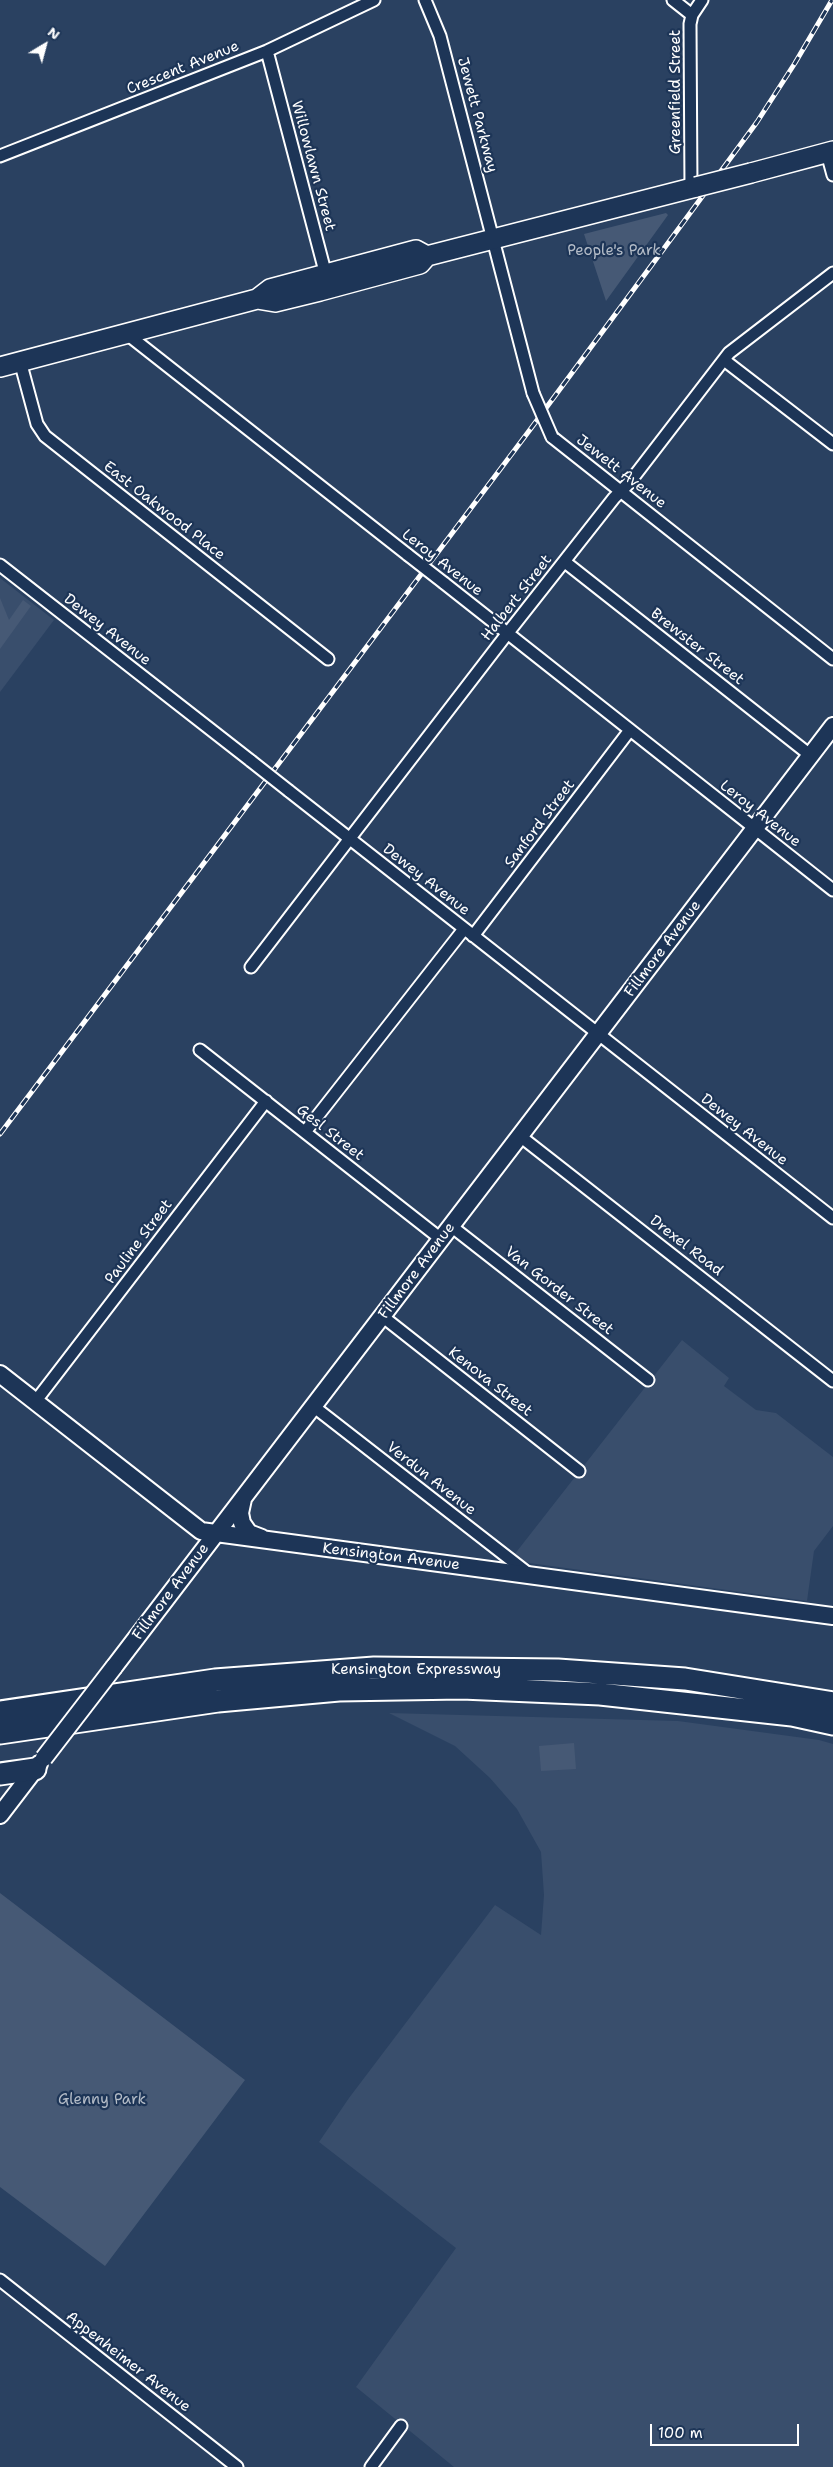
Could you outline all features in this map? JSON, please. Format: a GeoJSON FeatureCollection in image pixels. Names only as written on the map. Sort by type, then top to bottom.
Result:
{"type":"FeatureCollection","features":[{"type":"Feature","properties":{"kind":"highway","name":"Kensington Expressway"},"geometry":{"type":"LineString","coordinates":[[0,1712],[215,1680],[374,1668],[558,1670],[685,1679],[833,1703]]}},
{"type":"Feature","properties":{"kind":"highway","name":"Kensington Expressway"},"geometry":{"type":"LineString","coordinates":[[0,1733],[218,1701],[339,1690],[462,1688],[600,1694],[792,1715],[833,1724]]}},
{"type":"Feature","properties":{"kind":"highway"},"geometry":{"type":"LineString","coordinates":[[0,1774],[40,1764]]}},
{"type":"Feature","properties":{"kind":"main road"},"geometry":{"type":"LineString","coordinates":[[0,367],[257,299],[274,302],[328,281],[420,264],[427,256],[830,152]]}},
{"type":"Feature","properties":{"kind":"street","name":"Crescent Avenue"},"geometry":{"type":"LineString","coordinates":[[0,156],[267,51],[374,0]]}},
{"type":"Feature","properties":{"kind":"street","name":"Jewett Parkway"},"geometry":{"type":"LineString","coordinates":[[425,0],[440,36],[493,239]]}},
{"type":"Feature","properties":{"kind":"street"},"geometry":{"type":"LineString","coordinates":[[673,0],[692,15]]}},
{"type":"Feature","properties":{"kind":"street","name":"Greenfield Street"},"geometry":{"type":"LineString","coordinates":[[694,187],[690,24],[692,15],[702,0]]}},
{"type":"Feature","properties":{"kind":"street","name":"Willowlawn Street"},"geometry":{"type":"LineString","coordinates":[[267,51],[328,281]]}},
{"type":"Feature","properties":{"kind":"street"},"geometry":{"type":"LineString","coordinates":[[830,152],[833,175]]}},
{"type":"Feature","properties":{"kind":"street","name":"Jewett Avenue"},"geometry":{"type":"LineString","coordinates":[[493,239],[533,393],[552,437],[833,659]]}},
{"type":"Feature","properties":{"kind":"street","name":"Halbert Street"},"geometry":{"type":"LineString","coordinates":[[251,967],[507,634],[729,353],[833,273]]}},
{"type":"Feature","properties":{"kind":"street","name":"Leroy Avenue"},"geometry":{"type":"LineString","coordinates":[[127,334],[833,890]]}},
{"type":"Feature","properties":{"kind":"street"},"geometry":{"type":"LineString","coordinates":[[724,360],[833,444]]}},
{"type":"Feature","properties":{"kind":"street","name":"East Oakwood Place"},"geometry":{"type":"LineString","coordinates":[[20,361],[37,424],[45,436],[328,659]]}},
{"type":"Feature","properties":{"kind":"street","name":"Brewster Street"},"geometry":{"type":"LineString","coordinates":[[565,562],[810,755]]}},
{"type":"Feature","properties":{"kind":"street","name":"Dewey Avenue"},"geometry":{"type":"LineString","coordinates":[[0,565],[833,1218]]}},
{"type":"Feature","properties":{"kind":"street","name":"Fillmore Avenue"},"geometry":{"type":"LineString","coordinates":[[0,1815],[833,726]]}},
{"type":"Feature","properties":{"kind":"street","name":"Sanford Street"},"geometry":{"type":"LineString","coordinates":[[305,1132],[469,932],[630,730]]}},
{"type":"Feature","properties":{"kind":"street","name":"Gesl Street"},"geometry":{"type":"LineString","coordinates":[[200,1050],[441,1239]]}},
{"type":"Feature","properties":{"kind":"street","name":"Pauline Street"},"geometry":{"type":"LineString","coordinates":[[35,1402],[266,1101]]}},
{"type":"Feature","properties":{"kind":"street","name":"Drexel Road"},"geometry":{"type":"LineString","coordinates":[[520,1136],[833,1381]]}},
{"type":"Feature","properties":{"kind":"street","name":"Van Gorder Street"},"geometry":{"type":"LineString","coordinates":[[451,1226],[648,1380]]}},
{"type":"Feature","properties":{"kind":"street","name":"Kenova Street"},"geometry":{"type":"LineString","coordinates":[[382,1316],[579,1471]]}},
{"type":"Feature","properties":{"kind":"street","name":"Kensington Avenue"},"geometry":{"type":"LineString","coordinates":[[0,1374],[201,1531],[833,1616]]}},
{"type":"Feature","properties":{"kind":"street","name":"Verdun Avenue"},"geometry":{"type":"LineString","coordinates":[[313,1406],[531,1575]]}},
{"type":"Feature","properties":{"kind":"street"},"geometry":{"type":"LineString","coordinates":[[243,1499],[240,1513],[242,1523],[250,1533],[270,1541]]}},
{"type":"Feature","properties":{"kind":"street","name":"Appenheimer Avenue"},"geometry":{"type":"LineString","coordinates":[[0,2280],[237,2467]]}},
{"type":"Feature","properties":{"kind":"street"},"geometry":{"type":"LineString","coordinates":[[371,2467],[401,2426]]}},
{"type":"Feature","properties":{"kind":"shaded area"},"geometry":{"type":"Polygon","coordinates":[[[0,578],[54,620],[0,692],[0,578]]]}},
{"type":"Feature","properties":{"kind":"shaded area"},"geometry":{"type":"Polygon","coordinates":[[[682,1340],[729,1378],[724,1386],[756,1410],[776,1413],[833,1457],[833,1526],[814,1551],[807,1601],[522,1562],[514,1555],[682,1340]]]}},
{"type":"Feature","properties":{"kind":"shaded area"},"geometry":{"type":"Polygon","coordinates":[[[389,1713],[678,1721],[819,1740],[833,1744],[833,2467],[454,2467],[356,2387],[456,2248],[319,2142],[349,2098],[495,1905],[541,1935],[544,1895],[541,1852],[517,1809],[490,1778],[455,1746],[389,1713]]]}},
{"type":"Feature","properties":{"kind":"green space","name":"People's Park"},"geometry":{"type":"Polygon","coordinates":[[[666,213],[668,215],[606,301],[584,234],[666,213]]]}},
{"type":"Feature","properties":{"kind":"green space"},"geometry":{"type":"Polygon","coordinates":[[[0,598],[9,620],[23,600],[31,606],[0,649],[0,598]]]}},
{"type":"Feature","properties":{"kind":"green space"},"geometry":{"type":"Polygon","coordinates":[[[574,1743],[576,1769],[541,1771],[539,1746],[574,1743]]]}},
{"type":"Feature","properties":{"kind":"green space","name":"Glenny Park"},"geometry":{"type":"Polygon","coordinates":[[[0,1893],[245,2080],[105,2266],[0,2187],[0,1893]]]}},
{"type":"Feature","properties":{"kind":"railway"},"geometry":{"type":"LineString","coordinates":[[0,1134],[529,431],[757,122],[832,0]]}}]}
